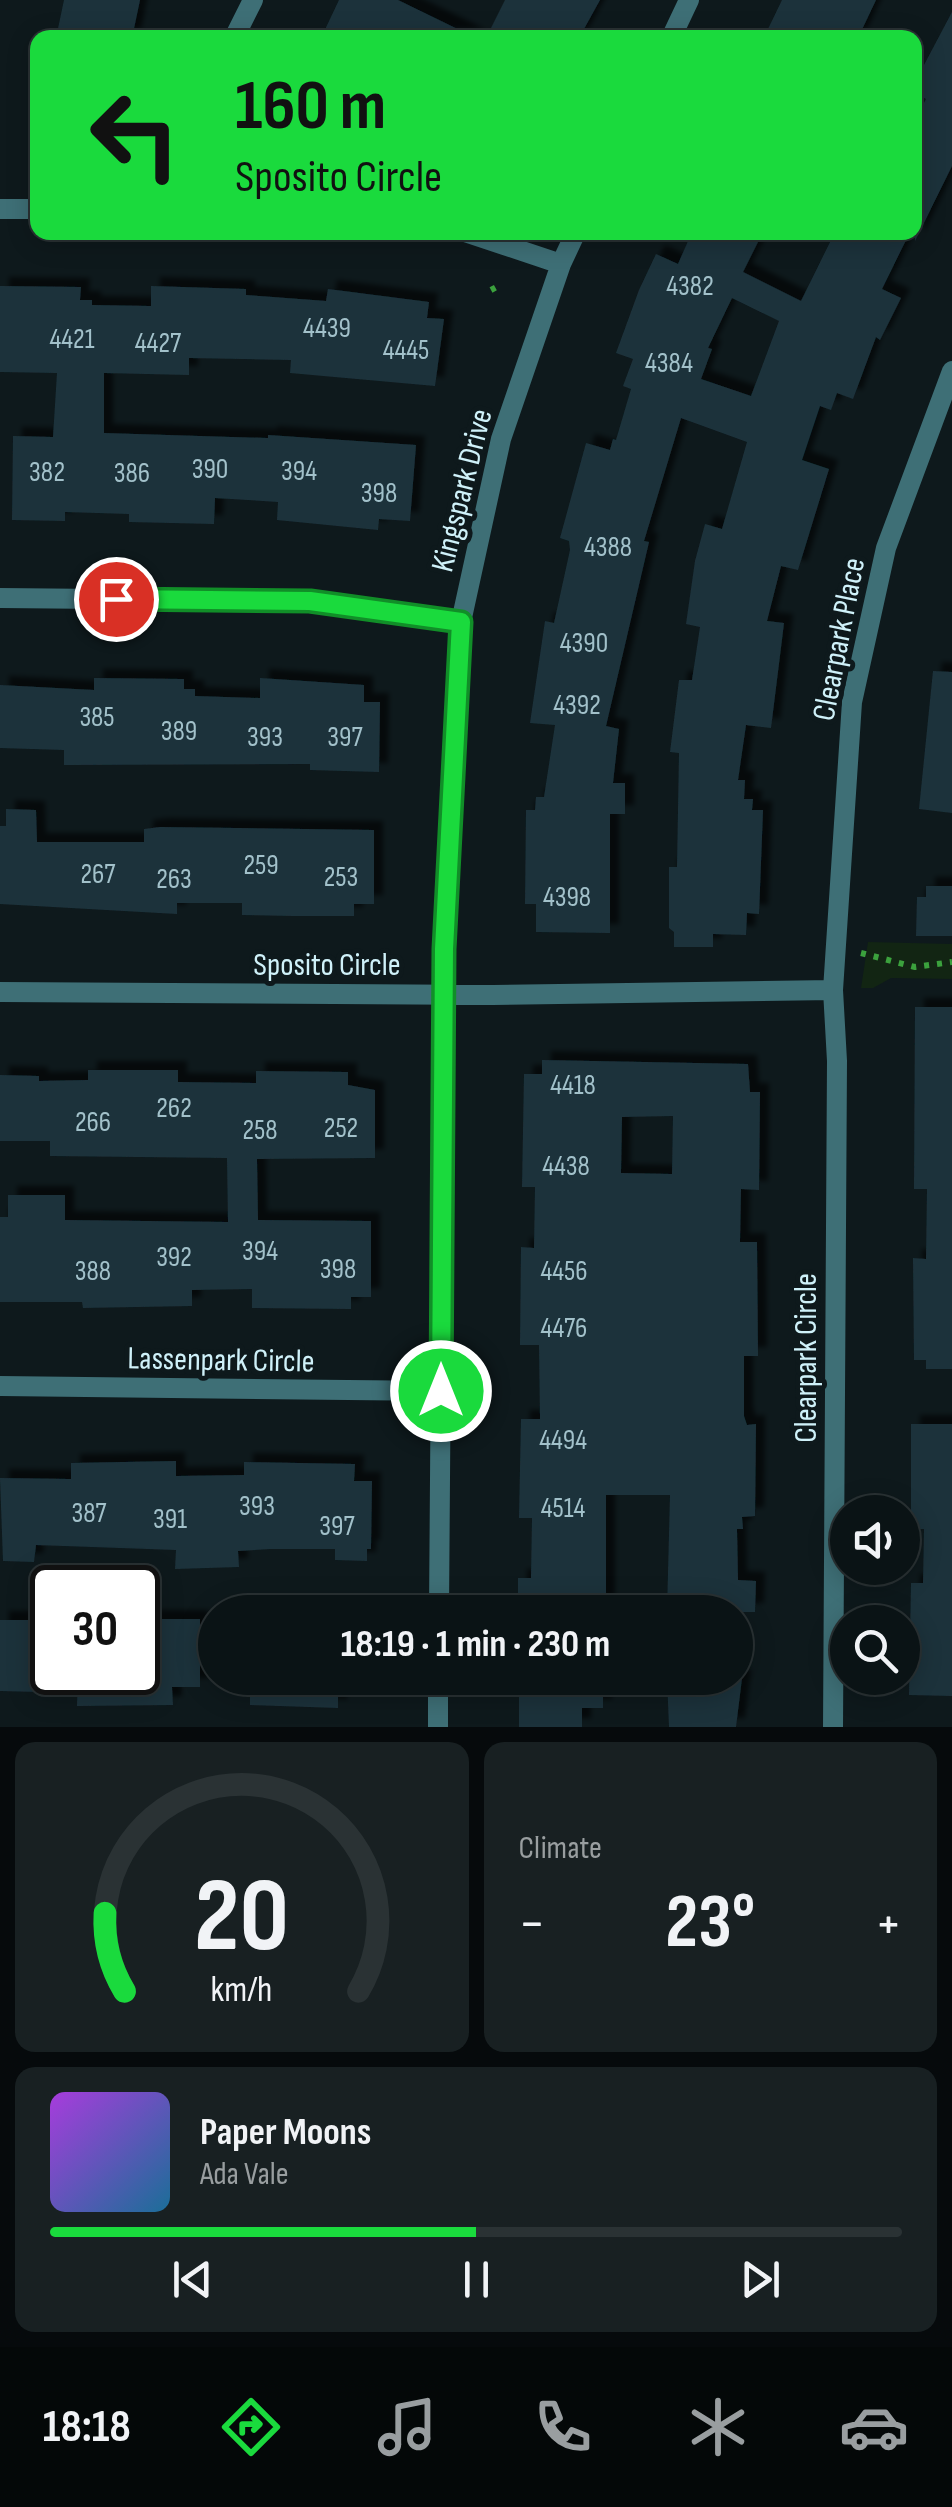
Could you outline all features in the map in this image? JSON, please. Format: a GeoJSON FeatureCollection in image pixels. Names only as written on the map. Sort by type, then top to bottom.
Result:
{"type":"FeatureCollection","features":[{"type":"Feature","properties":{"kind":"street"},"geometry":{"type":"LineString","coordinates":[[238,30],[253,0]]}},
{"type":"Feature","properties":{"kind":"street"},"geometry":{"type":"LineString","coordinates":[[675,30],[689,0]]}},
{"type":"Feature","properties":{"kind":"street"},"geometry":{"type":"LineString","coordinates":[[0,209],[30,208]]}},
{"type":"Feature","properties":{"kind":"street"},"geometry":{"type":"LineString","coordinates":[[489,240],[561,264]]}},
{"type":"Feature","properties":{"kind":"street","name":"Kingspark Drive"},"geometry":{"type":"LineString","coordinates":[[439,1595],[444,995],[461,622],[501,439],[572,240]]}},
{"type":"Feature","properties":{"kind":"street","name":"Clearpark Place"},"geometry":{"type":"LineString","coordinates":[[834,990],[852,702],[886,548],[952,372]]}},
{"type":"Feature","properties":{"kind":"street"},"geometry":{"type":"LineString","coordinates":[[0,598],[310,601],[461,622]]}},
{"type":"Feature","properties":{"kind":"street","name":"Sposito Circle"},"geometry":{"type":"LineString","coordinates":[[0,992],[444,995],[834,990]]}},
{"type":"Feature","properties":{"kind":"street","name":"Clearpark Circle"},"geometry":{"type":"LineString","coordinates":[[832,1727],[837,1081],[834,990]]}},
{"type":"Feature","properties":{"kind":"street","name":"Lassenpark Circle"},"geometry":{"type":"LineString","coordinates":[[0,1386],[441,1391]]}},
{"type":"Feature","properties":{"kind":"street"},"geometry":{"type":"LineString","coordinates":[[438,1695],[438,1727]]}},
{"type":"Feature","properties":{"kind":"path"},"geometry":{"type":"LineString","coordinates":[[492,290],[502,284]]}},
{"type":"Feature","properties":{"kind":"path"},"geometry":{"type":"LineString","coordinates":[[836,953],[868,954],[915,968],[952,962]]}},
{"type":"Feature","properties":{"kind":"green space"},"geometry":{"type":"Polygon","coordinates":[[[868,942],[952,944],[952,979],[891,978],[873,988],[861,988],[868,942]]]}},
{"type":"Feature","properties":{"kind":"building"},"geometry":{"type":"Polygon","coordinates":[[[64,0],[140,0],[134,30],[58,30],[64,0]]]}},
{"type":"Feature","properties":{"kind":"building"},"geometry":{"type":"Polygon","coordinates":[[[339,0],[398,0],[460,30],[325,30],[339,0]]]}},
{"type":"Feature","properties":{"kind":"building"},"geometry":{"type":"Polygon","coordinates":[[[505,0],[600,0],[583,30],[490,30],[505,0]]]}},
{"type":"Feature","properties":{"kind":"building"},"geometry":{"type":"Polygon","coordinates":[[[782,0],[876,0],[862,30],[768,29],[782,0]]]}},
{"type":"Feature","properties":{"kind":"building"},"geometry":{"type":"Polygon","coordinates":[[[952,12],[952,166],[922,227],[922,107],[926,99],[922,97],[922,69],[952,12]]]}},
{"type":"Feature","properties":{"kind":"building"},"geometry":{"type":"Polygon","coordinates":[[[688,240],[759,240],[743,272],[801,301],[831,240],[906,240],[882,289],[901,298],[880,340],[876,337],[853,399],[837,393],[831,410],[820,406],[802,460],[829,469],[798,570],[781,566],[767,621],[784,623],[771,728],[746,725],[738,780],[745,780],[744,799],[753,799],[752,810],[763,810],[759,914],[747,913],[746,935],[713,934],[713,947],[674,947],[674,932],[669,928],[669,867],[677,867],[679,753],[670,752],[679,680],[692,680],[700,627],[686,624],[695,561],[705,524],[722,529],[747,442],[681,418],[644,541],[649,542],[606,726],[619,729],[613,783],[625,783],[625,814],[610,814],[610,933],[536,932],[536,904],[525,904],[526,810],[535,810],[536,797],[544,797],[555,725],[530,723],[545,621],[554,623],[570,550],[569,541],[560,538],[586,443],[610,450],[613,439],[616,440],[631,389],[623,386],[633,359],[616,353],[656,254],[678,264],[688,240]],[[732,298],[708,348],[712,349],[701,379],[751,396],[779,321],[732,298]]]}},
{"type":"Feature","properties":{"kind":"building"},"geometry":{"type":"Polygon","coordinates":[[[0,286],[81,287],[80,300],[92,300],[92,305],[151,306],[151,286],[246,289],[246,295],[326,301],[328,289],[429,302],[427,318],[444,319],[435,386],[290,373],[291,360],[189,358],[189,375],[104,373],[104,433],[268,435],[416,445],[410,521],[379,519],[378,530],[277,520],[278,502],[215,498],[214,524],[129,522],[129,514],[65,512],[65,521],[12,520],[13,436],[53,437],[57,373],[0,372],[0,286]]]}},
{"type":"Feature","properties":{"kind":"building"},"geometry":{"type":"Polygon","coordinates":[[[933,671],[952,672],[952,813],[919,809],[933,671]]]}},
{"type":"Feature","properties":{"kind":"building"},"geometry":{"type":"Polygon","coordinates":[[[94,678],[184,679],[184,689],[195,689],[195,696],[260,698],[260,678],[364,685],[364,702],[380,702],[379,772],[310,770],[310,764],[64,765],[64,750],[0,748],[0,685],[94,690],[94,678]]]}},
{"type":"Feature","properties":{"kind":"building"},"geometry":{"type":"Polygon","coordinates":[[[6,809],[36,810],[37,842],[144,842],[144,829],[160,827],[374,830],[374,904],[354,904],[354,916],[294,916],[242,915],[242,903],[177,903],[177,914],[0,904],[0,826],[6,826],[6,809]]]}},
{"type":"Feature","properties":{"kind":"building"},"geometry":{"type":"Polygon","coordinates":[[[926,886],[952,886],[952,936],[916,936],[917,897],[926,897],[926,886]]]}},
{"type":"Feature","properties":{"kind":"building"},"geometry":{"type":"Polygon","coordinates":[[[915,1007],[952,1007],[952,1369],[926,1369],[926,1360],[914,1360],[913,1258],[926,1259],[927,1189],[914,1189],[915,1007]]]}},
{"type":"Feature","properties":{"kind":"building"},"geometry":{"type":"Polygon","coordinates":[[[542,1060],[748,1064],[750,1092],[760,1092],[759,1190],[741,1189],[740,1242],[757,1242],[758,1356],[744,1356],[744,1416],[747,1425],[756,1424],[755,1516],[742,1517],[743,1529],[737,1529],[738,1580],[756,1581],[755,1612],[753,1595],[667,1595],[670,1495],[606,1495],[606,1595],[518,1595],[518,1578],[531,1578],[532,1518],[519,1518],[521,1419],[540,1419],[539,1345],[520,1345],[521,1247],[534,1248],[535,1187],[522,1187],[524,1074],[542,1074],[542,1060]],[[673,1116],[622,1117],[621,1173],[672,1174],[673,1116]]]}},
{"type":"Feature","properties":{"kind":"building"},"geometry":{"type":"Polygon","coordinates":[[[88,1070],[178,1070],[178,1082],[256,1083],[256,1071],[348,1072],[348,1085],[375,1090],[375,1158],[257,1159],[258,1220],[371,1221],[371,1297],[351,1297],[351,1309],[252,1308],[252,1289],[192,1290],[192,1306],[83,1308],[82,1302],[0,1302],[0,1217],[8,1217],[8,1195],[65,1195],[65,1220],[228,1222],[227,1158],[50,1156],[50,1141],[0,1141],[0,1075],[39,1076],[39,1081],[88,1080],[88,1070]]]}},
{"type":"Feature","properties":{"kind":"building"},"geometry":{"type":"Polygon","coordinates":[[[911,1424],[952,1424],[952,1696],[909,1695],[920,1695],[920,1605],[911,1605],[911,1585],[923,1583],[924,1529],[920,1529],[920,1495],[911,1495],[911,1424]]]}},
{"type":"Feature","properties":{"kind":"building"},"geometry":{"type":"Polygon","coordinates":[[[176,1461],[176,1476],[244,1475],[244,1462],[355,1464],[354,1481],[372,1481],[371,1549],[367,1549],[367,1561],[335,1560],[335,1549],[270,1549],[238,1551],[239,1567],[175,1569],[176,1550],[36,1545],[34,1562],[3,1561],[0,1478],[71,1479],[71,1463],[176,1461]]]}},
{"type":"Feature","properties":{"kind":"building"},"geometry":{"type":"Polygon","coordinates":[[[160,1619],[198,1619],[198,1687],[172,1687],[173,1705],[77,1706],[77,1695],[160,1695],[160,1619]]]}},
{"type":"Feature","properties":{"kind":"building"},"geometry":{"type":"Polygon","coordinates":[[[0,1620],[30,1620],[30,1692],[0,1691],[0,1620]]]}},
{"type":"Feature","properties":{"kind":"building"},"geometry":{"type":"Polygon","coordinates":[[[250,1695],[338,1695],[338,1708],[250,1705],[250,1695]]]}},
{"type":"Feature","properties":{"kind":"building"},"geometry":{"type":"Polygon","coordinates":[[[519,1695],[603,1695],[603,1708],[582,1708],[582,1727],[519,1727],[519,1695]]]}},
{"type":"Feature","properties":{"kind":"building"},"geometry":{"type":"Polygon","coordinates":[[[668,1695],[740,1695],[736,1727],[669,1727],[668,1695]]]}},
{"type":"Feature","properties":{"kind":"route"},"geometry":{"type":"LineString","coordinates":[[116,599],[310,601],[461,622],[444,949],[441,1391]]}}]}
